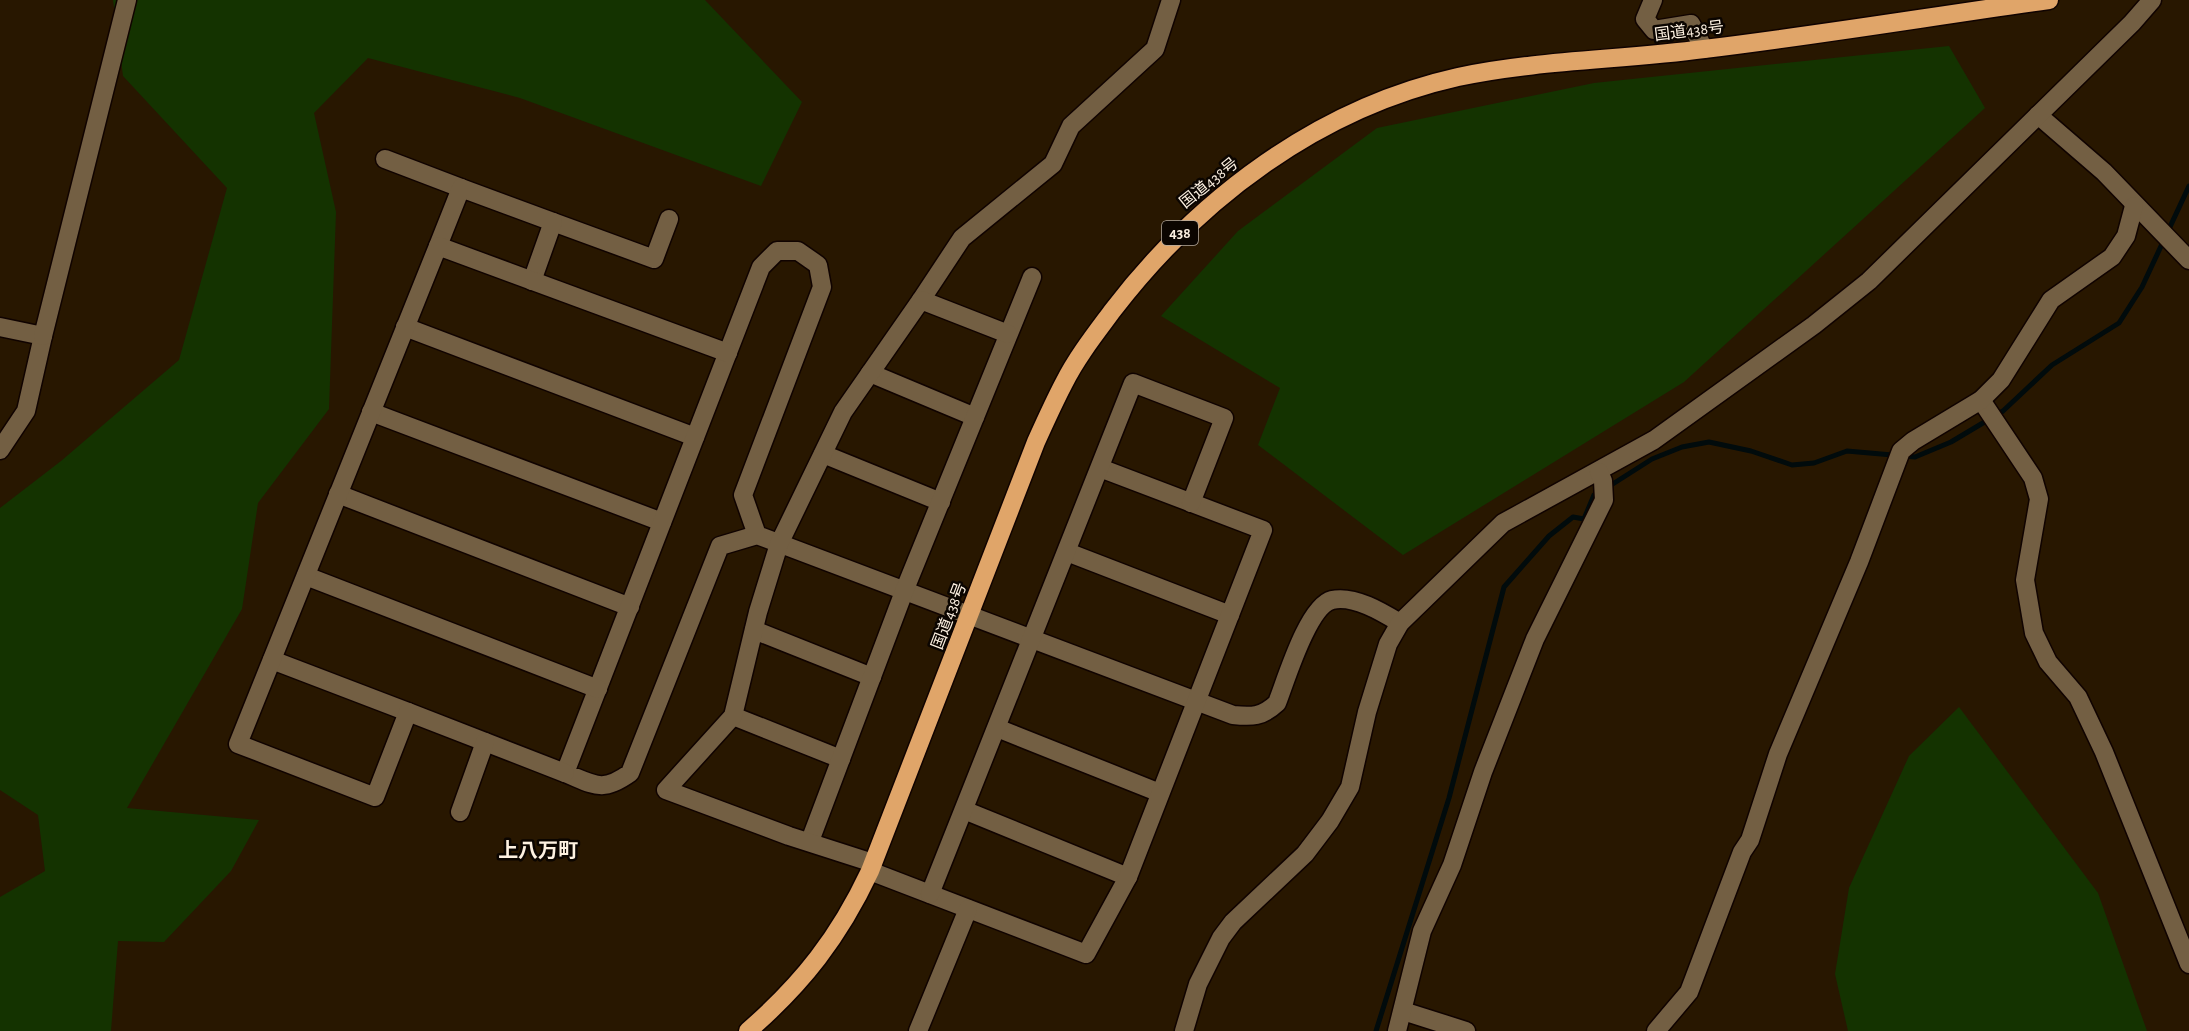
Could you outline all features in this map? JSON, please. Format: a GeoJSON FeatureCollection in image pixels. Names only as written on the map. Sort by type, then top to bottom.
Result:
{"type":"FeatureCollection","features":[{"type":"Feature","properties":{"kind":"highway","name":"国道438号"},"geometry":{"type":"LineString","coordinates":[[748,1031],[796,987],[816,963],[850,913],[872,867],[1036,442],[1065,381],[1096,332],[1136,280],[1177,235],[1218,197],[1305,138],[1355,112],[1410,89],[1460,77],[1704,49],[2049,0]]}},
{"type":"Feature","properties":{"kind":"street"},"geometry":{"type":"LineString","coordinates":[[0,450],[26,411],[127,0]]}},
{"type":"Feature","properties":{"kind":"street"},"geometry":{"type":"LineString","coordinates":[[1100,468],[1263,530],[1128,877],[1086,954],[930,894],[810,841],[789,836],[666,790],[733,716],[754,630],[780,544],[843,412],[962,238],[1053,164],[1071,126],[1155,49],[1171,0]]}},
{"type":"Feature","properties":{"kind":"street"},"geometry":{"type":"LineString","coordinates":[[1653,0],[1645,19],[1654,30],[1691,24],[1704,49]]}},
{"type":"Feature","properties":{"kind":"street"},"geometry":{"type":"LineString","coordinates":[[1184,1031],[1198,984],[1221,938],[1233,922],[1305,854],[1330,821],[1350,787],[1370,700],[1388,644],[1400,623],[1503,523],[1602,482],[1654,440],[1814,325],[1860,288],[2038,115],[2152,0]]}},
{"type":"Feature","properties":{"kind":"street"},"geometry":{"type":"LineString","coordinates":[[2038,115],[2104,172],[2139,211],[2189,260]]}},
{"type":"Feature","properties":{"kind":"street"},"geometry":{"type":"LineString","coordinates":[[385,159],[654,259],[669,219]]}},
{"type":"Feature","properties":{"kind":"street"},"geometry":{"type":"LineString","coordinates":[[408,712],[375,797],[238,744],[461,188]]}},
{"type":"Feature","properties":{"kind":"street"},"geometry":{"type":"LineString","coordinates":[[1656,1031],[1689,992],[1742,852],[1750,840],[1778,754],[1859,562],[1898,457],[1913,441],[1989,412],[2001,380],[2051,300],[2112,256],[2139,211]]}},
{"type":"Feature","properties":{"kind":"street"},"geometry":{"type":"LineString","coordinates":[[532,280],[553,222]]}},
{"type":"Feature","properties":{"kind":"street"},"geometry":{"type":"LineString","coordinates":[[438,246],[728,353]]}},
{"type":"Feature","properties":{"kind":"street"},"geometry":{"type":"LineString","coordinates":[[565,773],[761,267],[777,252],[798,251],[818,265],[822,287],[743,495],[757,535]]}},
{"type":"Feature","properties":{"kind":"street"},"geometry":{"type":"LineString","coordinates":[[810,841],[905,589],[1032,277]]}},
{"type":"Feature","properties":{"kind":"street"},"geometry":{"type":"LineString","coordinates":[[921,300],[1008,334]]}},
{"type":"Feature","properties":{"kind":"street"},"geometry":{"type":"LineString","coordinates":[[0,327],[43,336]]}},
{"type":"Feature","properties":{"kind":"street"},"geometry":{"type":"LineString","coordinates":[[405,327],[695,437]]}},
{"type":"Feature","properties":{"kind":"street"},"geometry":{"type":"LineString","coordinates":[[870,373],[975,417]]}},
{"type":"Feature","properties":{"kind":"street"},"geometry":{"type":"LineString","coordinates":[[930,894],[1133,383],[1224,418],[1191,503]]}},
{"type":"Feature","properties":{"kind":"street"},"geometry":{"type":"LineString","coordinates":[[372,412],[662,522]]}},
{"type":"Feature","properties":{"kind":"street"},"geometry":{"type":"LineString","coordinates":[[1989,412],[2033,478],[2039,499],[2025,580],[2034,633],[2048,662],[2078,697],[2104,753],[2189,964]]}},
{"type":"Feature","properties":{"kind":"street"},"geometry":{"type":"LineString","coordinates":[[823,454],[940,502]]}},
{"type":"Feature","properties":{"kind":"street"},"geometry":{"type":"LineString","coordinates":[[1396,1031],[1422,932],[1452,865],[1484,772],[1535,639],[1597,516],[1602,482]]}},
{"type":"Feature","properties":{"kind":"street"},"geometry":{"type":"LineString","coordinates":[[338,494],[630,607]]}},
{"type":"Feature","properties":{"kind":"street"},"geometry":{"type":"LineString","coordinates":[[272,660],[595,785],[613,785],[630,773],[720,546],[757,535],[905,589],[1233,715],[1253,717],[1267,713],[1276,704],[1311,620],[1320,606],[1330,600],[1342,599],[1380,610],[1400,623]]}},
{"type":"Feature","properties":{"kind":"street"},"geometry":{"type":"LineString","coordinates":[[1067,552],[1230,615]]}},
{"type":"Feature","properties":{"kind":"street"},"geometry":{"type":"LineString","coordinates":[[306,576],[598,689]]}},
{"type":"Feature","properties":{"kind":"street"},"geometry":{"type":"LineString","coordinates":[[754,630],[872,677]]}},
{"type":"Feature","properties":{"kind":"street"},"geometry":{"type":"LineString","coordinates":[[733,716],[842,759]]}},
{"type":"Feature","properties":{"kind":"street"},"geometry":{"type":"LineString","coordinates":[[997,728],[1160,793]]}},
{"type":"Feature","properties":{"kind":"street"},"geometry":{"type":"LineString","coordinates":[[460,812],[485,742]]}},
{"type":"Feature","properties":{"kind":"street"},"geometry":{"type":"LineString","coordinates":[[964,810],[1128,877]]}},
{"type":"Feature","properties":{"kind":"street"},"geometry":{"type":"LineString","coordinates":[[918,1031],[968,909]]}},
{"type":"Feature","properties":{"kind":"street"},"geometry":{"type":"LineString","coordinates":[[1403,1011],[1466,1031]]}},
{"type":"Feature","properties":{"kind":"green space"},"geometry":{"type":"Polygon","coordinates":[[[113,0],[705,0],[802,102],[761,186],[520,98],[368,58],[314,113],[336,212],[329,409],[258,503],[242,609],[127,808],[259,820],[231,871],[164,942],[118,941],[111,1031],[0,1031],[0,897],[45,871],[38,815],[0,790],[0,508],[61,461],[179,360],[227,188],[123,76],[113,0]]]}},
{"type":"Feature","properties":{"kind":"green space"},"geometry":{"type":"Polygon","coordinates":[[[1949,46],[1985,108],[1684,382],[1403,555],[1258,445],[1280,388],[1161,316],[1238,231],[1377,128],[1594,83],[1949,46]]]}},
{"type":"Feature","properties":{"kind":"green space"},"geometry":{"type":"Polygon","coordinates":[[[1959,707],[2098,893],[2147,1031],[1848,1031],[1835,974],[1849,888],[1909,756],[1959,707]]]}},
{"type":"Feature","properties":{"kind":"waterway"},"geometry":{"type":"LineString","coordinates":[[1608,487],[1652,459],[1682,447],[1709,442],[1751,451],[1792,465],[1814,463],[1847,451],[1915,457],[1951,442],[2003,411],[2052,365],[2119,323],[2142,287],[2189,186]]}},
{"type":"Feature","properties":{"kind":"waterway"},"geometry":{"type":"LineString","coordinates":[[1376,1031],[1449,798],[1504,587],[1549,536],[1573,517],[1584,519],[1594,495],[1600,492]]}},
{"type":"Feature","properties":{"kind":"district","name":"上八万町"},"geometry":{"type":"Point","coordinates":[538,851]}}]}
